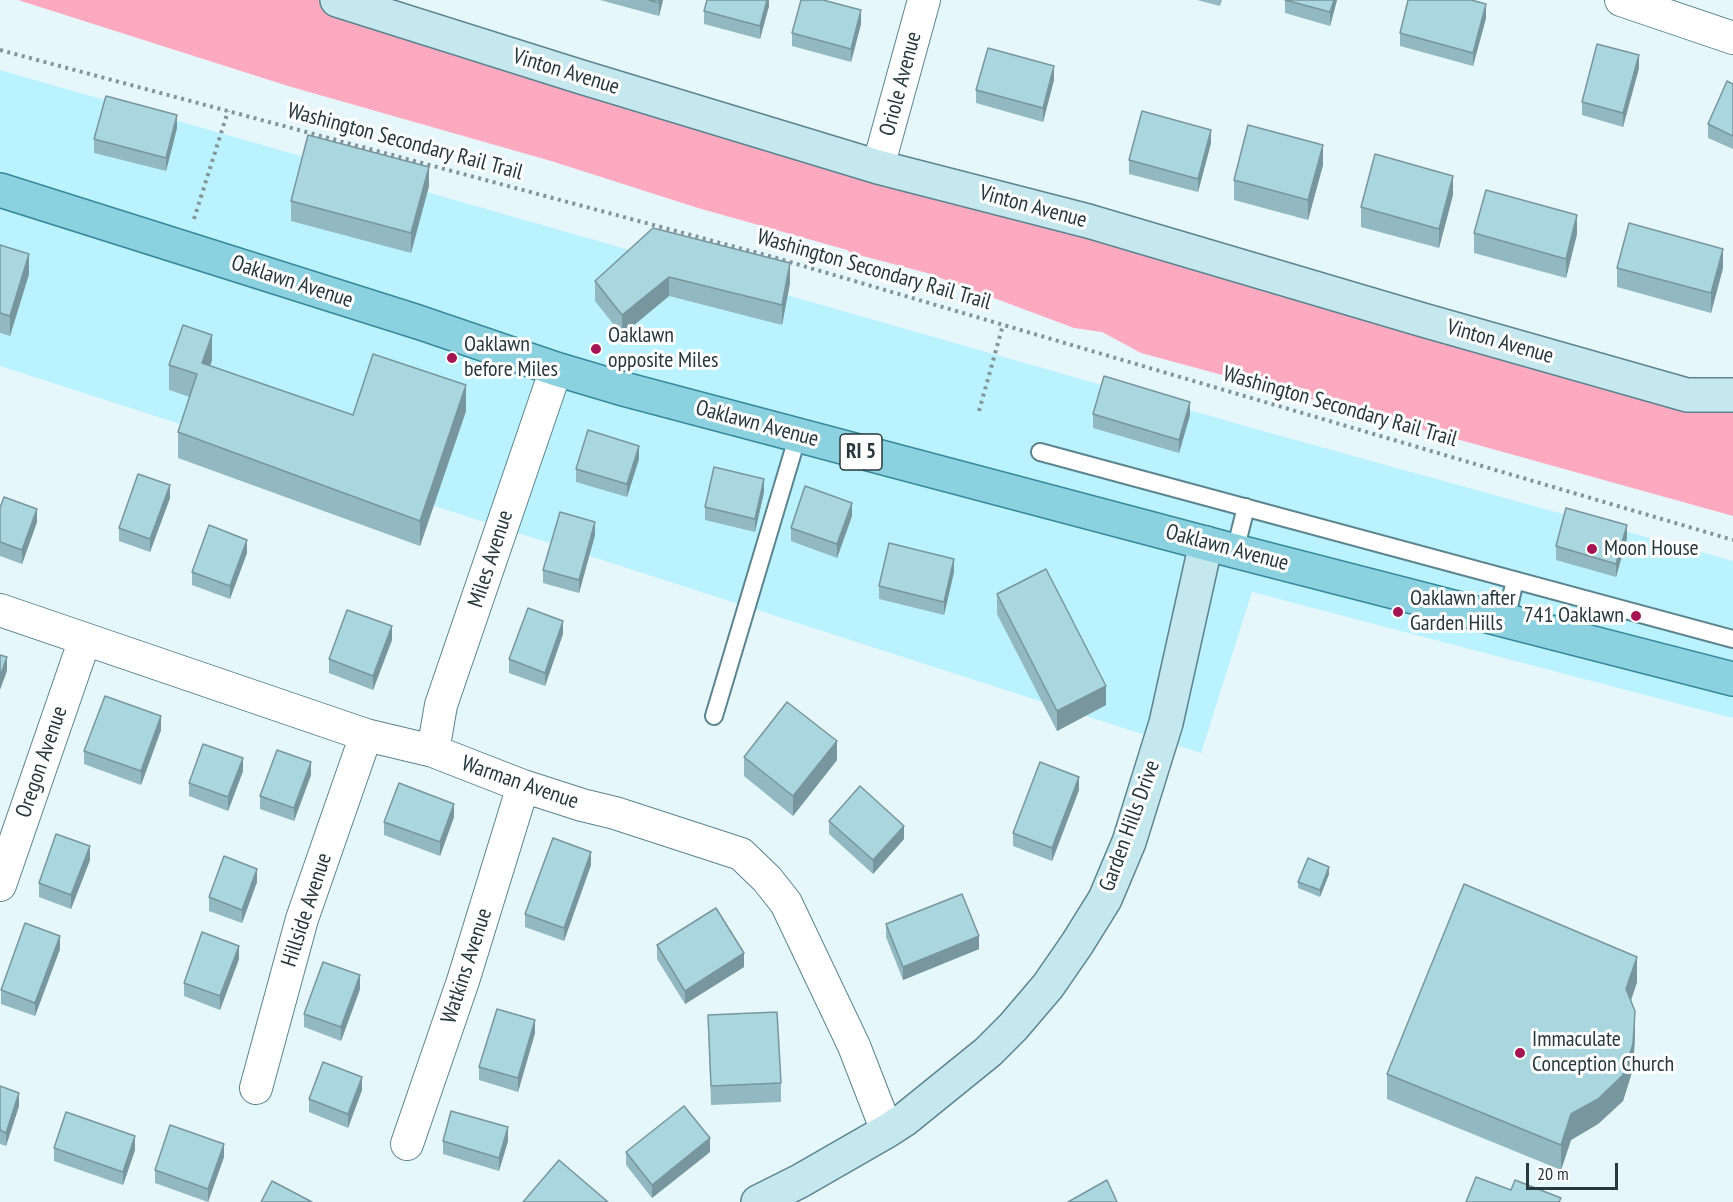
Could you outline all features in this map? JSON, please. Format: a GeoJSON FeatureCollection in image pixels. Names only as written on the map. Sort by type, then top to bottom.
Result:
{"type":"FeatureCollection","features":[{"type":"Feature","properties":{"kind":"main road","name":"Oaklawn Avenue"},"geometry":{"type":"LineString","coordinates":[[0,190],[620,388],[1221,547],[1733,679]]}},
{"type":"Feature","properties":{"kind":"street","name":"Vinton Avenue"},"geometry":{"type":"LineString","coordinates":[[337,0],[589,80],[878,167],[1088,221],[1423,320],[1687,394],[1733,395]]}},
{"type":"Feature","properties":{"kind":"street","name":"Oriole Avenue"},"geometry":{"type":"LineString","coordinates":[[878,167],[924,0]]}},
{"type":"Feature","properties":{"kind":"street"},"geometry":{"type":"LineString","coordinates":[[1621,0],[1733,38]]}},
{"type":"Feature","properties":{"kind":"street","name":"Miles Avenue"},"geometry":{"type":"LineString","coordinates":[[433,752],[441,705],[556,369]]}},
{"type":"Feature","properties":{"kind":"street","name":"Garden Hills Drive"},"geometry":{"type":"LineString","coordinates":[[758,1202],[800,1181],[904,1120],[988,1052],[1048,986],[1105,899],[1129,842],[1221,547]]}},
{"type":"Feature","properties":{"kind":"street","name":"Warman Avenue"},"geometry":{"type":"LineString","coordinates":[[0,610],[366,735],[433,752],[523,786],[741,854],[767,879],[786,903],[802,933],[854,1046],[887,1131]]}},
{"type":"Feature","properties":{"kind":"street","name":"Oregon Avenue"},"geometry":{"type":"LineString","coordinates":[[0,885],[85,639]]}},
{"type":"Feature","properties":{"kind":"street","name":"Hillside Avenue"},"geometry":{"type":"LineString","coordinates":[[256,1088],[302,919],[366,735]]}},
{"type":"Feature","properties":{"kind":"street","name":"Watkins Avenue"},"geometry":{"type":"LineString","coordinates":[[407,1144],[463,981],[523,786]]}},
{"type":"Feature","properties":{"kind":"lane"},"geometry":{"type":"LineString","coordinates":[[714,716],[798,435]]}},
{"type":"Feature","properties":{"kind":"lane"},"geometry":{"type":"LineString","coordinates":[[1040,452],[1733,639]]}},
{"type":"Feature","properties":{"kind":"lane"},"geometry":{"type":"LineString","coordinates":[[1221,547],[1246,507]]}},
{"type":"Feature","properties":{"kind":"lane"},"geometry":{"type":"LineString","coordinates":[[1506,620],[1515,580]]}},
{"type":"Feature","properties":{"kind":"path","name":"Washington Secondary Rail Trail"},"geometry":{"type":"LineString","coordinates":[[0,50],[773,257],[1733,540]]}},
{"type":"Feature","properties":{"kind":"path"},"geometry":{"type":"LineString","coordinates":[[185,248],[228,111]]}},
{"type":"Feature","properties":{"kind":"path"},"geometry":{"type":"LineString","coordinates":[[979,411],[1003,325]]}},
{"type":"Feature","properties":{"kind":"shaded area"},"geometry":{"type":"Polygon","coordinates":[[[18,0],[333,0],[1554,359],[1733,387],[1733,516],[1141,353],[1102,332],[1074,328],[927,273],[851,253],[698,208],[551,161],[288,86],[18,0]]]}},
{"type":"Feature","properties":{"kind":"shaded area"},"geometry":{"type":"Polygon","coordinates":[[[0,70],[1263,431],[1733,561],[1733,718],[1252,592],[1201,753],[0,366],[0,70]]]}},
{"type":"Feature","properties":{"kind":"building"},"geometry":{"type":"Polygon","coordinates":[[[707,0],[767,0],[760,26],[704,11],[707,0]]]}},
{"type":"Feature","properties":{"kind":"building"},"geometry":{"type":"Polygon","coordinates":[[[801,0],[823,0],[861,10],[851,49],[792,33],[801,0]]]}},
{"type":"Feature","properties":{"kind":"building"},"geometry":{"type":"Polygon","coordinates":[[[1285,0],[1334,0],[1330,12],[1285,0]]]}},
{"type":"Feature","properties":{"kind":"building"},"geometry":{"type":"Polygon","coordinates":[[[1408,0],[1471,0],[1486,4],[1473,53],[1400,33],[1408,0]]]}},
{"type":"Feature","properties":{"kind":"building"},"geometry":{"type":"Polygon","coordinates":[[[1597,44],[1639,55],[1623,113],[1582,102],[1597,44]]]}},
{"type":"Feature","properties":{"kind":"building"},"geometry":{"type":"Polygon","coordinates":[[[988,48],[1054,66],[1043,108],[976,90],[988,48]]]}},
{"type":"Feature","properties":{"kind":"building"},"geometry":{"type":"Polygon","coordinates":[[[1727,81],[1733,84],[1733,136],[1708,124],[1727,81]]]}},
{"type":"Feature","properties":{"kind":"building"},"geometry":{"type":"Polygon","coordinates":[[[106,96],[177,115],[166,158],[94,139],[106,96]]]}},
{"type":"Feature","properties":{"kind":"building"},"geometry":{"type":"Polygon","coordinates":[[[1142,111],[1211,130],[1198,179],[1129,160],[1142,111]]]}},
{"type":"Feature","properties":{"kind":"building"},"geometry":{"type":"Polygon","coordinates":[[[1248,125],[1323,145],[1308,200],[1234,180],[1248,125]]]}},
{"type":"Feature","properties":{"kind":"building"},"geometry":{"type":"Polygon","coordinates":[[[308,135],[429,167],[411,233],[291,201],[308,135]]]}},
{"type":"Feature","properties":{"kind":"building"},"geometry":{"type":"Polygon","coordinates":[[[1375,154],[1453,176],[1439,229],[1361,207],[1375,154]]]}},
{"type":"Feature","properties":{"kind":"building"},"geometry":{"type":"Polygon","coordinates":[[[1486,190],[1577,215],[1566,259],[1474,233],[1486,190]]]}},
{"type":"Feature","properties":{"kind":"building"},"geometry":{"type":"Polygon","coordinates":[[[1629,223],[1723,249],[1711,293],[1617,268],[1629,223]]]}},
{"type":"Feature","properties":{"kind":"building"},"geometry":{"type":"Polygon","coordinates":[[[653,228],[790,263],[782,305],[669,277],[622,315],[595,281],[653,228]]]}},
{"type":"Feature","properties":{"kind":"building"},"geometry":{"type":"Polygon","coordinates":[[[0,245],[29,254],[10,316],[0,313],[0,245]]]}},
{"type":"Feature","properties":{"kind":"building"},"geometry":{"type":"Polygon","coordinates":[[[183,325],[212,335],[202,363],[353,415],[373,354],[466,385],[420,521],[178,432],[197,374],[169,365],[183,325]]]}},
{"type":"Feature","properties":{"kind":"building"},"geometry":{"type":"Polygon","coordinates":[[[1104,376],[1190,402],[1179,440],[1093,414],[1104,376]]]}},
{"type":"Feature","properties":{"kind":"building"},"geometry":{"type":"Polygon","coordinates":[[[588,430],[639,446],[627,484],[576,469],[588,430]]]}},
{"type":"Feature","properties":{"kind":"building"},"geometry":{"type":"Polygon","coordinates":[[[714,467],[764,479],[755,519],[705,507],[714,467]]]}},
{"type":"Feature","properties":{"kind":"building"},"geometry":{"type":"Polygon","coordinates":[[[138,474],[170,485],[150,539],[119,528],[138,474]]]}},
{"type":"Feature","properties":{"kind":"building"},"geometry":{"type":"Polygon","coordinates":[[[805,486],[852,503],[837,544],[791,528],[805,486]]]}},
{"type":"Feature","properties":{"kind":"building"},"geometry":{"type":"Polygon","coordinates":[[[4,497],[37,509],[22,550],[0,542],[0,508],[4,497]]]}},
{"type":"Feature","properties":{"kind":"building","name":"Moon House"},"geometry":{"type":"Polygon","coordinates":[[[1566,508],[1627,525],[1616,564],[1556,546],[1566,508]]]}},
{"type":"Feature","properties":{"kind":"building"},"geometry":{"type":"Polygon","coordinates":[[[560,512],[595,522],[579,580],[543,570],[560,512]]]}},
{"type":"Feature","properties":{"kind":"building"},"geometry":{"type":"Polygon","coordinates":[[[209,525],[247,540],[230,586],[192,572],[209,525]]]}},
{"type":"Feature","properties":{"kind":"building"},"geometry":{"type":"Polygon","coordinates":[[[889,543],[954,559],[944,602],[879,586],[889,543]]]}},
{"type":"Feature","properties":{"kind":"building"},"geometry":{"type":"Polygon","coordinates":[[[1046,569],[1106,686],[1057,711],[997,594],[1046,569]]]}},
{"type":"Feature","properties":{"kind":"building"},"geometry":{"type":"Polygon","coordinates":[[[528,608],[563,621],[545,673],[509,659],[528,608]]]}},
{"type":"Feature","properties":{"kind":"building"},"geometry":{"type":"Polygon","coordinates":[[[347,610],[392,626],[373,676],[329,659],[347,610]]]}},
{"type":"Feature","properties":{"kind":"building"},"geometry":{"type":"Polygon","coordinates":[[[0,655],[7,657],[0,676],[0,655]]]}},
{"type":"Feature","properties":{"kind":"building"},"geometry":{"type":"Polygon","coordinates":[[[105,696],[161,716],[141,771],[84,751],[105,696]]]}},
{"type":"Feature","properties":{"kind":"building"},"geometry":{"type":"Polygon","coordinates":[[[787,702],[837,741],[793,796],[744,757],[787,702]]]}},
{"type":"Feature","properties":{"kind":"building"},"geometry":{"type":"Polygon","coordinates":[[[203,744],[243,758],[228,797],[189,783],[203,744]]]}},
{"type":"Feature","properties":{"kind":"building"},"geometry":{"type":"Polygon","coordinates":[[[277,750],[311,762],[294,808],[260,796],[277,750]]]}},
{"type":"Feature","properties":{"kind":"building"},"geometry":{"type":"Polygon","coordinates":[[[1040,762],[1079,777],[1052,848],[1013,833],[1040,762]]]}},
{"type":"Feature","properties":{"kind":"building"},"geometry":{"type":"Polygon","coordinates":[[[399,783],[454,804],[440,842],[384,822],[399,783]]]}},
{"type":"Feature","properties":{"kind":"building"},"geometry":{"type":"Polygon","coordinates":[[[860,786],[904,826],[873,860],[829,821],[860,786]]]}},
{"type":"Feature","properties":{"kind":"building"},"geometry":{"type":"Polygon","coordinates":[[[56,834],[90,846],[71,895],[39,883],[56,834]]]}},
{"type":"Feature","properties":{"kind":"building"},"geometry":{"type":"Polygon","coordinates":[[[553,838],[591,852],[564,928],[525,914],[553,838]]]}},
{"type":"Feature","properties":{"kind":"building"},"geometry":{"type":"Polygon","coordinates":[[[224,856],[257,869],[242,910],[209,897],[224,856]]]}},
{"type":"Feature","properties":{"kind":"building"},"geometry":{"type":"Polygon","coordinates":[[[1308,858],[1329,867],[1320,890],[1298,882],[1308,858]]]}},
{"type":"Feature","properties":{"kind":"building","name":"Immaculate Conception Church"},"geometry":{"type":"Polygon","coordinates":[[[1464,884],[1637,957],[1626,989],[1635,1011],[1633,1044],[1623,1075],[1598,1099],[1571,1114],[1561,1145],[1387,1074],[1464,884]]]}},
{"type":"Feature","properties":{"kind":"building"},"geometry":{"type":"Polygon","coordinates":[[[962,894],[979,936],[903,967],[886,924],[962,894]]]}},
{"type":"Feature","properties":{"kind":"building"},"geometry":{"type":"Polygon","coordinates":[[[716,908],[744,953],[685,991],[657,945],[716,908]]]}},
{"type":"Feature","properties":{"kind":"building"},"geometry":{"type":"Polygon","coordinates":[[[25,923],[60,936],[35,1003],[1,990],[25,923]]]}},
{"type":"Feature","properties":{"kind":"building"},"geometry":{"type":"Polygon","coordinates":[[[202,932],[239,946],[220,996],[184,983],[202,932]]]}},
{"type":"Feature","properties":{"kind":"building"},"geometry":{"type":"Polygon","coordinates":[[[323,962],[360,975],[341,1027],[304,1014],[323,962]]]}},
{"type":"Feature","properties":{"kind":"building"},"geometry":{"type":"Polygon","coordinates":[[[497,1009],[535,1020],[518,1078],[479,1067],[497,1009]]]}},
{"type":"Feature","properties":{"kind":"building"},"geometry":{"type":"Polygon","coordinates":[[[777,1012],[781,1083],[711,1086],[708,1015],[777,1012]]]}},
{"type":"Feature","properties":{"kind":"building"},"geometry":{"type":"Polygon","coordinates":[[[323,1062],[362,1077],[348,1114],[309,1099],[323,1062]]]}},
{"type":"Feature","properties":{"kind":"building"},"geometry":{"type":"Polygon","coordinates":[[[0,1086],[19,1093],[6,1133],[0,1130],[0,1086]]]}},
{"type":"Feature","properties":{"kind":"building"},"geometry":{"type":"Polygon","coordinates":[[[684,1106],[710,1138],[652,1185],[626,1152],[684,1106]]]}},
{"type":"Feature","properties":{"kind":"building"},"geometry":{"type":"Polygon","coordinates":[[[451,1111],[508,1127],[499,1158],[443,1141],[451,1111]]]}},
{"type":"Feature","properties":{"kind":"building"},"geometry":{"type":"Polygon","coordinates":[[[66,1112],[135,1136],[123,1172],[54,1148],[66,1112]]]}},
{"type":"Feature","properties":{"kind":"building"},"geometry":{"type":"Polygon","coordinates":[[[170,1125],[224,1144],[208,1189],[155,1170],[170,1125]]]}},
{"type":"Feature","properties":{"kind":"building"},"geometry":{"type":"Polygon","coordinates":[[[559,1160],[608,1202],[523,1202],[559,1160]]]}},
{"type":"Feature","properties":{"kind":"building"},"geometry":{"type":"Polygon","coordinates":[[[1476,1177],[1511,1190],[1515,1180],[1561,1198],[1559,1202],[1466,1202],[1476,1177]]]}},
{"type":"Feature","properties":{"kind":"building"},"geometry":{"type":"Polygon","coordinates":[[[1107,1180],[1117,1202],[1068,1202],[1107,1180]]]}},
{"type":"Feature","properties":{"kind":"building"},"geometry":{"type":"Polygon","coordinates":[[[272,1181],[312,1202],[261,1202],[272,1181]]]}},
{"type":"Feature","properties":{"kind":"place","name":"Oaklawn opposite Miles"},"geometry":{"type":"Point","coordinates":[596,349]}},
{"type":"Feature","properties":{"kind":"place","name":"Oaklawn before Miles"},"geometry":{"type":"Point","coordinates":[452,358]}},
{"type":"Feature","properties":{"kind":"place","name":"Moon House"},"geometry":{"type":"Point","coordinates":[1592,549]}},
{"type":"Feature","properties":{"kind":"place","name":"Oaklawn after Garden Hills"},"geometry":{"type":"Point","coordinates":[1398,612]}},
{"type":"Feature","properties":{"kind":"place","name":"741 Oaklawn"},"geometry":{"type":"Point","coordinates":[1636,616]}},
{"type":"Feature","properties":{"kind":"place","name":"Immaculate Conception Church"},"geometry":{"type":"Point","coordinates":[1520,1053]}}]}
